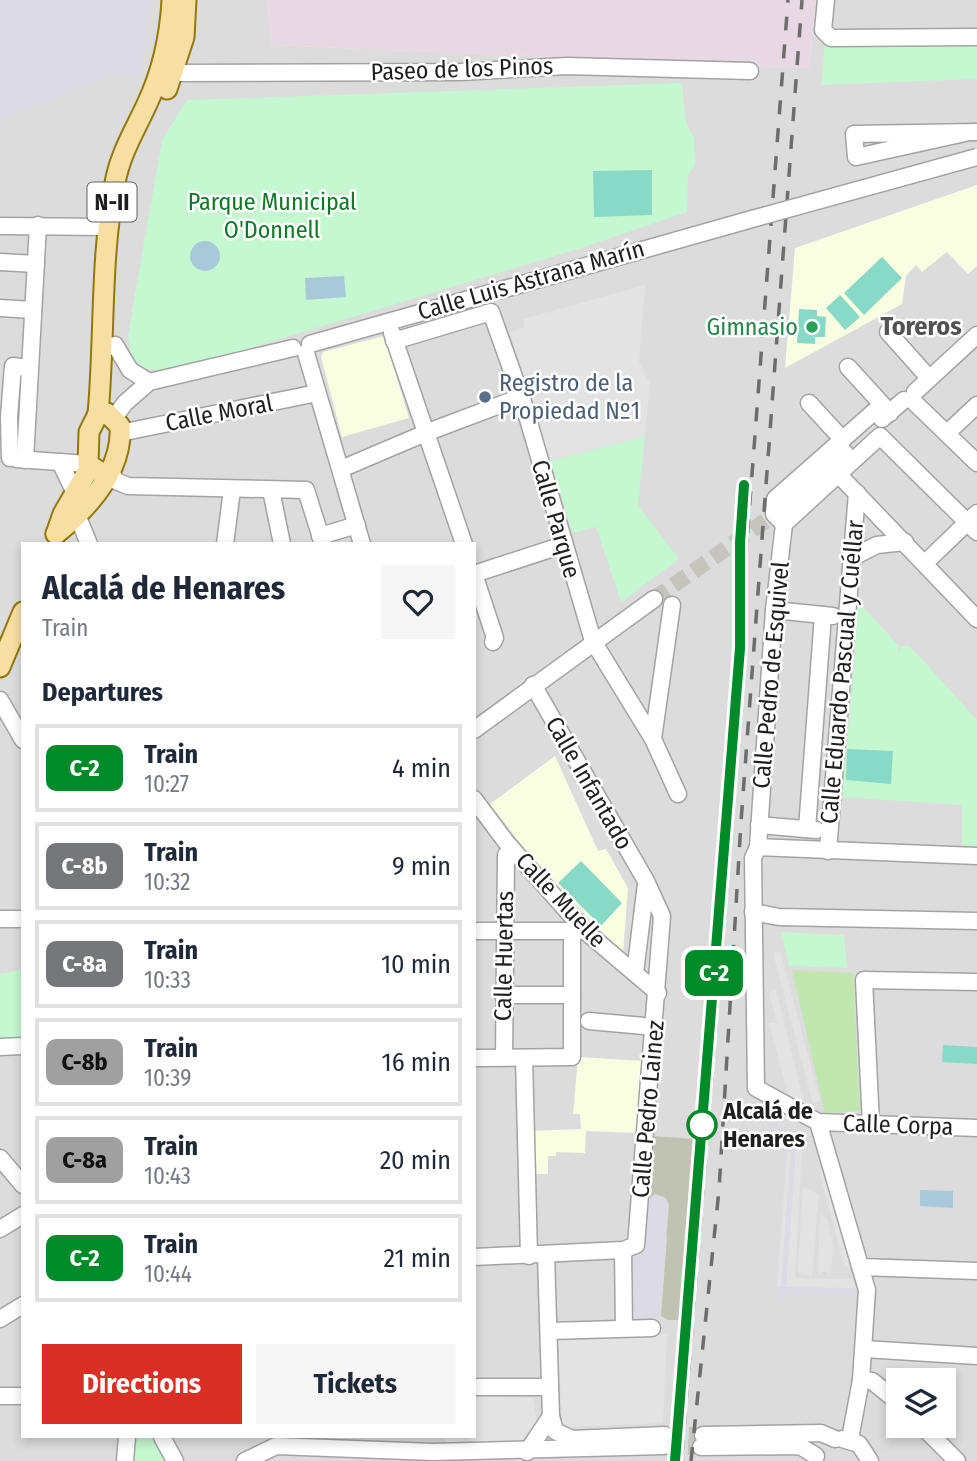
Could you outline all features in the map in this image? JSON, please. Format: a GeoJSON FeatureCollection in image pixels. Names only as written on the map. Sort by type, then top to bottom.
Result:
{"type":"FeatureCollection","features":[{"type":"Feature","properties":{"kind":"main road","name":"N-II"},"geometry":{"type":"LineString","coordinates":[[110,419],[109,227],[115,181],[127,144],[161,69],[170,36],[173,0]]}},
{"type":"Feature","properties":{"kind":"main road","name":"N-II"},"geometry":{"type":"LineString","coordinates":[[110,419],[121,227],[128,185],[138,151],[174,73],[184,37],[186,0]]}},
{"type":"Feature","properties":{"kind":"main road"},"geometry":{"type":"LineString","coordinates":[[54,539],[75,493],[96,467],[116,460],[110,419],[89,432],[96,467],[98,492],[78,517],[54,539]]}},
{"type":"Feature","properties":{"kind":"main road"},"geometry":{"type":"LineString","coordinates":[[0,667],[20,625]]}},
{"type":"Feature","properties":{"kind":"street"},"geometry":{"type":"LineString","coordinates":[[826,0],[823,30],[831,38],[977,37]]}},
{"type":"Feature","properties":{"kind":"street","name":"Paseo de los Pinos"},"geometry":{"type":"LineString","coordinates":[[174,73],[460,72],[567,66],[750,71]]}},
{"type":"Feature","properties":{"kind":"street"},"geometry":{"type":"LineString","coordinates":[[971,132],[868,155],[856,157],[854,134],[971,132]]}},
{"type":"Feature","properties":{"kind":"street","name":"Calle Luis Astrana Marín"},"geometry":{"type":"LineString","coordinates":[[149,382],[303,348],[527,280],[977,157]]}},
{"type":"Feature","properties":{"kind":"street"},"geometry":{"type":"LineString","coordinates":[[12,458],[4,417],[14,366],[33,310],[38,225]]}},
{"type":"Feature","properties":{"kind":"street"},"geometry":{"type":"LineString","coordinates":[[0,226],[109,227]]}},
{"type":"Feature","properties":{"kind":"street"},"geometry":{"type":"LineString","coordinates":[[0,262],[36,264]]}},
{"type":"Feature","properties":{"kind":"street"},"geometry":{"type":"LineString","coordinates":[[0,308],[33,310]]}},
{"type":"Feature","properties":{"kind":"street","name":"Calle Luis Astrana Marín"},"geometry":{"type":"LineString","coordinates":[[394,341],[491,312]]}},
{"type":"Feature","properties":{"kind":"street","name":"Calle Parque"},"geometry":{"type":"LineString","coordinates":[[491,312],[521,397],[593,641],[653,739],[678,794]]}},
{"type":"Feature","properties":{"kind":"street"},"geometry":{"type":"LineString","coordinates":[[389,320],[463,542]]}},
{"type":"Feature","properties":{"kind":"street"},"geometry":{"type":"LineString","coordinates":[[888,332],[929,378]]}},
{"type":"Feature","properties":{"kind":"street"},"geometry":{"type":"LineString","coordinates":[[783,517],[890,413],[911,398],[977,335]]}},
{"type":"Feature","properties":{"kind":"street"},"geometry":{"type":"LineString","coordinates":[[110,419],[149,382],[130,370],[115,345]]}},
{"type":"Feature","properties":{"kind":"street"},"geometry":{"type":"LineString","coordinates":[[303,348],[361,542]]}},
{"type":"Feature","properties":{"kind":"street"},"geometry":{"type":"LineString","coordinates":[[12,458],[14,366]]}},
{"type":"Feature","properties":{"kind":"street"},"geometry":{"type":"LineString","coordinates":[[848,367],[890,413]]}},
{"type":"Feature","properties":{"kind":"street","name":"Calle Moral"},"geometry":{"type":"LineString","coordinates":[[110,419],[317,393]]}},
{"type":"Feature","properties":{"kind":"street"},"geometry":{"type":"LineString","coordinates":[[341,469],[521,397]]}},
{"type":"Feature","properties":{"kind":"street"},"geometry":{"type":"LineString","coordinates":[[911,398],[977,463]]}},
{"type":"Feature","properties":{"kind":"street"},"geometry":{"type":"LineString","coordinates":[[809,403],[843,440]]}},
{"type":"Feature","properties":{"kind":"street"},"geometry":{"type":"LineString","coordinates":[[947,433],[977,405]]}},
{"type":"Feature","properties":{"kind":"street","name":"Calle Pedro de Esquivel"},"geometry":{"type":"LineString","coordinates":[[818,1122],[756,1088],[753,858],[758,847],[760,825],[783,517],[774,514],[775,499],[876,410],[890,413]]}},
{"type":"Feature","properties":{"kind":"street"},"geometry":{"type":"LineString","coordinates":[[783,517],[839,475],[880,436],[974,522],[925,563]]}},
{"type":"Feature","properties":{"kind":"street"},"geometry":{"type":"LineString","coordinates":[[12,458],[96,467],[128,486],[306,490],[321,540],[357,525]]}},
{"type":"Feature","properties":{"kind":"street"},"geometry":{"type":"LineString","coordinates":[[60,462],[75,493]]}},
{"type":"Feature","properties":{"kind":"street"},"geometry":{"type":"LineString","coordinates":[[839,475],[977,619]]}},
{"type":"Feature","properties":{"kind":"street"},"geometry":{"type":"LineString","coordinates":[[225,542],[232,490]]}},
{"type":"Feature","properties":{"kind":"street"},"geometry":{"type":"LineString","coordinates":[[271,490],[282,542]]}},
{"type":"Feature","properties":{"kind":"street","name":"Calle Eduardo Pascual y Cuéllar"},"geometry":{"type":"LineString","coordinates":[[828,851],[857,493]]}},
{"type":"Feature","properties":{"kind":"street"},"geometry":{"type":"LineString","coordinates":[[78,517],[88,542]]}},
{"type":"Feature","properties":{"kind":"street"},"geometry":{"type":"LineString","coordinates":[[851,558],[877,545],[905,542]]}},
{"type":"Feature","properties":{"kind":"street"},"geometry":{"type":"LineString","coordinates":[[476,573],[563,545]]}},
{"type":"Feature","properties":{"kind":"street"},"geometry":{"type":"LineString","coordinates":[[476,580],[495,638],[493,642]]}},
{"type":"Feature","properties":{"kind":"street"},"geometry":{"type":"LineString","coordinates":[[476,728],[654,599]]}},
{"type":"Feature","properties":{"kind":"street"},"geometry":{"type":"LineString","coordinates":[[653,739],[672,605]]}},
{"type":"Feature","properties":{"kind":"street"},"geometry":{"type":"LineString","coordinates":[[774,610],[846,617]]}},
{"type":"Feature","properties":{"kind":"street","name":"Calle Eduardo Pascual y Cuéllar"},"geometry":{"type":"LineString","coordinates":[[807,829],[823,615]]}},
{"type":"Feature","properties":{"kind":"street","name":"Calle Infantado"},"geometry":{"type":"LineString","coordinates":[[533,685],[646,881],[662,916]]}},
{"type":"Feature","properties":{"kind":"street"},"geometry":{"type":"LineString","coordinates":[[0,700],[21,737]]}},
{"type":"Feature","properties":{"kind":"street","name":"Calle Muelle"},"geometry":{"type":"LineString","coordinates":[[476,802],[579,931],[658,993]]}},
{"type":"Feature","properties":{"kind":"street"},"geometry":{"type":"LineString","coordinates":[[760,825],[829,831]]}},
{"type":"Feature","properties":{"kind":"street"},"geometry":{"type":"LineString","coordinates":[[758,847],[977,856]]}},
{"type":"Feature","properties":{"kind":"street","name":"Calle Huertas"},"geometry":{"type":"LineString","coordinates":[[504,1057],[503,933],[506,855]]}},
{"type":"Feature","properties":{"kind":"street"},"geometry":{"type":"LineString","coordinates":[[635,973],[646,881]]}},
{"type":"Feature","properties":{"kind":"street"},"geometry":{"type":"LineString","coordinates":[[753,912],[779,917],[977,921]]}},
{"type":"Feature","properties":{"kind":"street","name":"Calle Pedro Lainez"},"geometry":{"type":"LineString","coordinates":[[623,1250],[636,1245],[662,916]]}},
{"type":"Feature","properties":{"kind":"street"},"geometry":{"type":"LineString","coordinates":[[0,919],[21,919]]}},
{"type":"Feature","properties":{"kind":"street"},"geometry":{"type":"LineString","coordinates":[[476,931],[579,931],[572,995],[572,1057],[476,1058]]}},
{"type":"Feature","properties":{"kind":"street"},"geometry":{"type":"LineString","coordinates":[[871,1124],[864,980],[977,982]]}},
{"type":"Feature","properties":{"kind":"street"},"geometry":{"type":"LineString","coordinates":[[503,995],[572,995]]}},
{"type":"Feature","properties":{"kind":"street"},"geometry":{"type":"LineString","coordinates":[[589,1021],[655,1027]]}},
{"type":"Feature","properties":{"kind":"street"},"geometry":{"type":"LineString","coordinates":[[0,1047],[21,1046]]}},
{"type":"Feature","properties":{"kind":"street"},"geometry":{"type":"LineString","coordinates":[[524,1058],[529,1256]]}},
{"type":"Feature","properties":{"kind":"street"},"geometry":{"type":"LineString","coordinates":[[818,1122],[867,1290],[861,1380],[843,1439]]}},
{"type":"Feature","properties":{"kind":"street","name":"Calle Corpa"},"geometry":{"type":"LineString","coordinates":[[818,1122],[977,1128]]}},
{"type":"Feature","properties":{"kind":"street"},"geometry":{"type":"LineString","coordinates":[[0,1158],[21,1183]]}},
{"type":"Feature","properties":{"kind":"street"},"geometry":{"type":"LineString","coordinates":[[0,1229],[21,1216]]}},
{"type":"Feature","properties":{"kind":"street"},"geometry":{"type":"LineString","coordinates":[[476,1257],[623,1250],[624,1328]]}},
{"type":"Feature","properties":{"kind":"street"},"geometry":{"type":"LineString","coordinates":[[245,1461],[276,1446],[527,1452],[664,1441],[572,1439],[553,1424],[546,1255]]}},
{"type":"Feature","properties":{"kind":"street"},"geometry":{"type":"LineString","coordinates":[[861,1268],[977,1271]]}},
{"type":"Feature","properties":{"kind":"street"},"geometry":{"type":"LineString","coordinates":[[0,1319],[21,1306]]}},
{"type":"Feature","properties":{"kind":"street"},"geometry":{"type":"LineString","coordinates":[[550,1331],[652,1328]]}},
{"type":"Feature","properties":{"kind":"street"},"geometry":{"type":"LineString","coordinates":[[864,1349],[977,1356]]}},
{"type":"Feature","properties":{"kind":"street"},"geometry":{"type":"LineString","coordinates":[[861,1380],[872,1381],[886,1392]]}},
{"type":"Feature","properties":{"kind":"street"},"geometry":{"type":"LineString","coordinates":[[476,1387],[550,1387]]}},
{"type":"Feature","properties":{"kind":"street"},"geometry":{"type":"LineString","coordinates":[[0,1396],[21,1395]]}},
{"type":"Feature","properties":{"kind":"street"},"geometry":{"type":"LineString","coordinates":[[527,1452],[553,1424]]}},
{"type":"Feature","properties":{"kind":"street"},"geometry":{"type":"LineString","coordinates":[[843,1439],[827,1443],[815,1459],[800,1446],[702,1441],[821,1433],[843,1439],[866,1450],[870,1461]]}},
{"type":"Feature","properties":{"kind":"street"},"geometry":{"type":"LineString","coordinates":[[120,1438],[124,1461]]}},
{"type":"Feature","properties":{"kind":"street"},"geometry":{"type":"LineString","coordinates":[[124,1461],[127,1438]]}},
{"type":"Feature","properties":{"kind":"street"},"geometry":{"type":"LineString","coordinates":[[171,1438],[175,1461]]}},
{"type":"Feature","properties":{"kind":"street"},"geometry":{"type":"LineString","coordinates":[[171,1438],[181,1461]]}},
{"type":"Feature","properties":{"kind":"street"},"geometry":{"type":"LineString","coordinates":[[934,1438],[957,1461]]}},
{"type":"Feature","properties":{"kind":"shaded area"},"geometry":{"type":"Polygon","coordinates":[[[0,0],[267,0],[272,45],[809,68],[816,0],[977,0],[977,1461],[0,1461],[0,0]]]}},
{"type":"Feature","properties":{"kind":"shaded area"},"geometry":{"type":"Polygon","coordinates":[[[0,0],[151,0],[141,75],[111,74],[0,119],[0,0]]]}},
{"type":"Feature","properties":{"kind":"shaded area"},"geometry":{"type":"Polygon","coordinates":[[[267,0],[816,0],[809,68],[272,45],[267,0]]]}},
{"type":"Feature","properties":{"kind":"shaded area"},"geometry":{"type":"Polygon","coordinates":[[[977,185],[977,266],[968,274],[947,252],[922,272],[916,265],[906,276],[902,304],[785,368],[795,248],[977,185]]]}},
{"type":"Feature","properties":{"kind":"shaded area"},"geometry":{"type":"Polygon","coordinates":[[[645,285],[639,362],[650,383],[645,436],[550,461],[510,332],[525,327],[523,319],[645,285]]]}},
{"type":"Feature","properties":{"kind":"shaded area"},"geometry":{"type":"Polygon","coordinates":[[[384,336],[409,418],[342,437],[321,357],[323,352],[384,336]]]}},
{"type":"Feature","properties":{"kind":"shaded area"},"geometry":{"type":"Polygon","coordinates":[[[555,756],[598,851],[606,849],[628,888],[623,953],[538,866],[490,804],[555,756]]]}},
{"type":"Feature","properties":{"kind":"shaded area"},"geometry":{"type":"Polygon","coordinates":[[[780,951],[820,1100],[813,1104],[773,953],[780,951]]]}},
{"type":"Feature","properties":{"kind":"shaded area"},"geometry":{"type":"Polygon","coordinates":[[[776,989],[804,1102],[788,1095],[769,1023],[777,1023],[769,993],[776,989]]]}},
{"type":"Feature","properties":{"kind":"shaded area"},"geometry":{"type":"Polygon","coordinates":[[[578,1057],[644,1061],[637,1133],[586,1131],[585,1153],[556,1152],[556,1156],[548,1156],[548,1174],[532,1174],[530,1131],[581,1129],[580,1114],[573,1114],[578,1057]]]}},
{"type":"Feature","properties":{"kind":"shaded area"},"geometry":{"type":"Polygon","coordinates":[[[764,1103],[771,1105],[771,1114],[796,1141],[786,1287],[856,1288],[855,1294],[785,1294],[784,1300],[778,1297],[791,1152],[787,1152],[784,1135],[760,1114],[764,1103]]]}},
{"type":"Feature","properties":{"kind":"shaded area"},"geometry":{"type":"Polygon","coordinates":[[[651,1136],[695,1139],[696,1178],[683,1320],[668,1320],[661,1316],[667,1237],[657,1235],[642,1247],[651,1136]]]}},
{"type":"Feature","properties":{"kind":"shaded area"},"geometry":{"type":"Polygon","coordinates":[[[796,1148],[802,1150],[795,1278],[852,1279],[856,1288],[786,1288],[796,1148]]]}},
{"type":"Feature","properties":{"kind":"shaded area"},"geometry":{"type":"Polygon","coordinates":[[[787,1152],[791,1152],[781,1287],[777,1287],[787,1152]]]}},
{"type":"Feature","properties":{"kind":"shaded area"},"geometry":{"type":"Polygon","coordinates":[[[824,1167],[850,1265],[845,1268],[819,1171],[824,1167]]]}},
{"type":"Feature","properties":{"kind":"shaded area"},"geometry":{"type":"Polygon","coordinates":[[[803,1187],[819,1195],[812,1276],[798,1273],[803,1187]]]}},
{"type":"Feature","properties":{"kind":"shaded area"},"geometry":{"type":"Polygon","coordinates":[[[655,1194],[666,1198],[669,1205],[660,1313],[653,1321],[635,1321],[630,1317],[628,1260],[642,1247],[644,1203],[655,1194]]]}},
{"type":"Feature","properties":{"kind":"shaded area"},"geometry":{"type":"Polygon","coordinates":[[[820,1214],[827,1219],[833,1247],[831,1275],[824,1271],[818,1276],[820,1214]]]}},
{"type":"Feature","properties":{"kind":"shaded area"},"geometry":{"type":"Polygon","coordinates":[[[667,1334],[663,1423],[568,1427],[562,1423],[558,1337],[667,1334]]]}},
{"type":"Feature","properties":{"kind":"shaded area"},"geometry":{"type":"Polygon","coordinates":[[[476,1396],[533,1398],[537,1421],[519,1443],[446,1442],[446,1438],[476,1438],[476,1396]]]}},
{"type":"Feature","properties":{"kind":"green space"},"geometry":{"type":"Polygon","coordinates":[[[977,42],[977,79],[821,85],[825,43],[977,42]]]}},
{"type":"Feature","properties":{"kind":"green space","name":"Parque Municipal O'Donnell"},"geometry":{"type":"Polygon","coordinates":[[[682,83],[686,123],[694,137],[695,165],[688,175],[687,212],[575,250],[174,371],[146,369],[131,357],[128,335],[162,140],[187,100],[682,83]]]}},
{"type":"Feature","properties":{"kind":"green space"},"geometry":{"type":"Polygon","coordinates":[[[652,170],[652,215],[594,217],[593,171],[652,170]]]}},
{"type":"Feature","properties":{"kind":"green space"},"geometry":{"type":"Polygon","coordinates":[[[882,257],[902,278],[864,315],[844,293],[882,257]]]}},
{"type":"Feature","properties":{"kind":"green space"},"geometry":{"type":"Polygon","coordinates":[[[840,295],[860,317],[845,330],[826,308],[840,295]]]}},
{"type":"Feature","properties":{"kind":"green space","name":"Gimnasio"},"geometry":{"type":"Polygon","coordinates":[[[799,309],[817,310],[817,316],[826,317],[825,337],[815,337],[815,344],[797,343],[799,309]]]}},
{"type":"Feature","properties":{"kind":"green space"},"geometry":{"type":"Polygon","coordinates":[[[645,436],[638,505],[679,559],[621,602],[596,527],[573,533],[550,461],[645,436]]]}},
{"type":"Feature","properties":{"kind":"green space"},"geometry":{"type":"Polygon","coordinates":[[[856,599],[899,646],[898,654],[901,646],[910,646],[977,720],[977,846],[962,845],[962,805],[842,797],[855,655],[856,599]]]}},
{"type":"Feature","properties":{"kind":"green space"},"geometry":{"type":"Polygon","coordinates":[[[847,749],[893,751],[891,784],[846,780],[847,749]]]}},
{"type":"Feature","properties":{"kind":"green space"},"geometry":{"type":"Polygon","coordinates":[[[581,861],[622,903],[601,926],[558,883],[581,861]]]}},
{"type":"Feature","properties":{"kind":"green space"},"geometry":{"type":"Polygon","coordinates":[[[781,932],[844,935],[847,968],[789,966],[781,932]]]}},
{"type":"Feature","properties":{"kind":"green space"},"geometry":{"type":"Polygon","coordinates":[[[21,969],[21,1040],[0,1040],[0,974],[21,969]]]}},
{"type":"Feature","properties":{"kind":"green space"},"geometry":{"type":"Polygon","coordinates":[[[792,970],[853,973],[860,1111],[825,1113],[792,970]]]}},
{"type":"Feature","properties":{"kind":"green space"},"geometry":{"type":"Polygon","coordinates":[[[943,1045],[977,1047],[977,1064],[942,1062],[943,1045]]]}},
{"type":"Feature","properties":{"kind":"green space"},"geometry":{"type":"Polygon","coordinates":[[[134,1438],[156,1438],[167,1461],[133,1461],[134,1438]]]}},
{"type":"Feature","properties":{"kind":"water"},"geometry":{"type":"Polygon","coordinates":[[[205,241],[211,242],[219,250],[219,262],[211,270],[205,271],[199,270],[191,262],[190,256],[191,250],[199,242],[205,241]]]}},
{"type":"Feature","properties":{"kind":"water"},"geometry":{"type":"Polygon","coordinates":[[[344,276],[346,297],[306,300],[305,278],[344,276]]]}},
{"type":"Feature","properties":{"kind":"water"},"geometry":{"type":"Polygon","coordinates":[[[920,1190],[953,1191],[953,1208],[920,1206],[920,1190]]]}},
{"type":"Feature","properties":{"kind":"tunnel"},"geometry":{"type":"LineString","coordinates":[[654,599],[781,510]]}},
{"type":"Feature","properties":{"kind":"tunnel"},"geometry":{"type":"LineString","coordinates":[[665,1435],[703,1435]]}},
{"type":"Feature","properties":{"kind":"tunnel"},"geometry":{"type":"LineString","coordinates":[[664,1446],[701,1447]]}},
{"type":"Feature","properties":{"kind":"railway"},"geometry":{"type":"LineString","coordinates":[[720,896],[788,0]]}},
{"type":"Feature","properties":{"kind":"railway"},"geometry":{"type":"LineString","coordinates":[[691,1461],[719,1190],[741,822],[802,0]]}},
{"type":"Feature","properties":{"kind":"railway"},"geometry":{"type":"LineString","coordinates":[[682,1454],[727,885]]}},
{"type":"Feature","properties":{"kind":"train","name":"C-2"},"geometry":{"type":"LineString","coordinates":[[675,1461],[740,648],[740,543],[744,485]]}},
{"type":"Feature","properties":{"kind":"place","name":"Gimnasio"},"geometry":{"type":"Point","coordinates":[812,327]}},
{"type":"Feature","properties":{"kind":"place","name":"Registro de la Propiedad Nº1"},"geometry":{"type":"Point","coordinates":[485,397]}},
{"type":"Feature","properties":{"kind":"place","name":"Alcalá de Henares"},"geometry":{"type":"Point","coordinates":[702,1125]}},
{"type":"Feature","properties":{"kind":"district","name":"Toreros"},"geometry":{"type":"Point","coordinates":[921,326]}}]}
